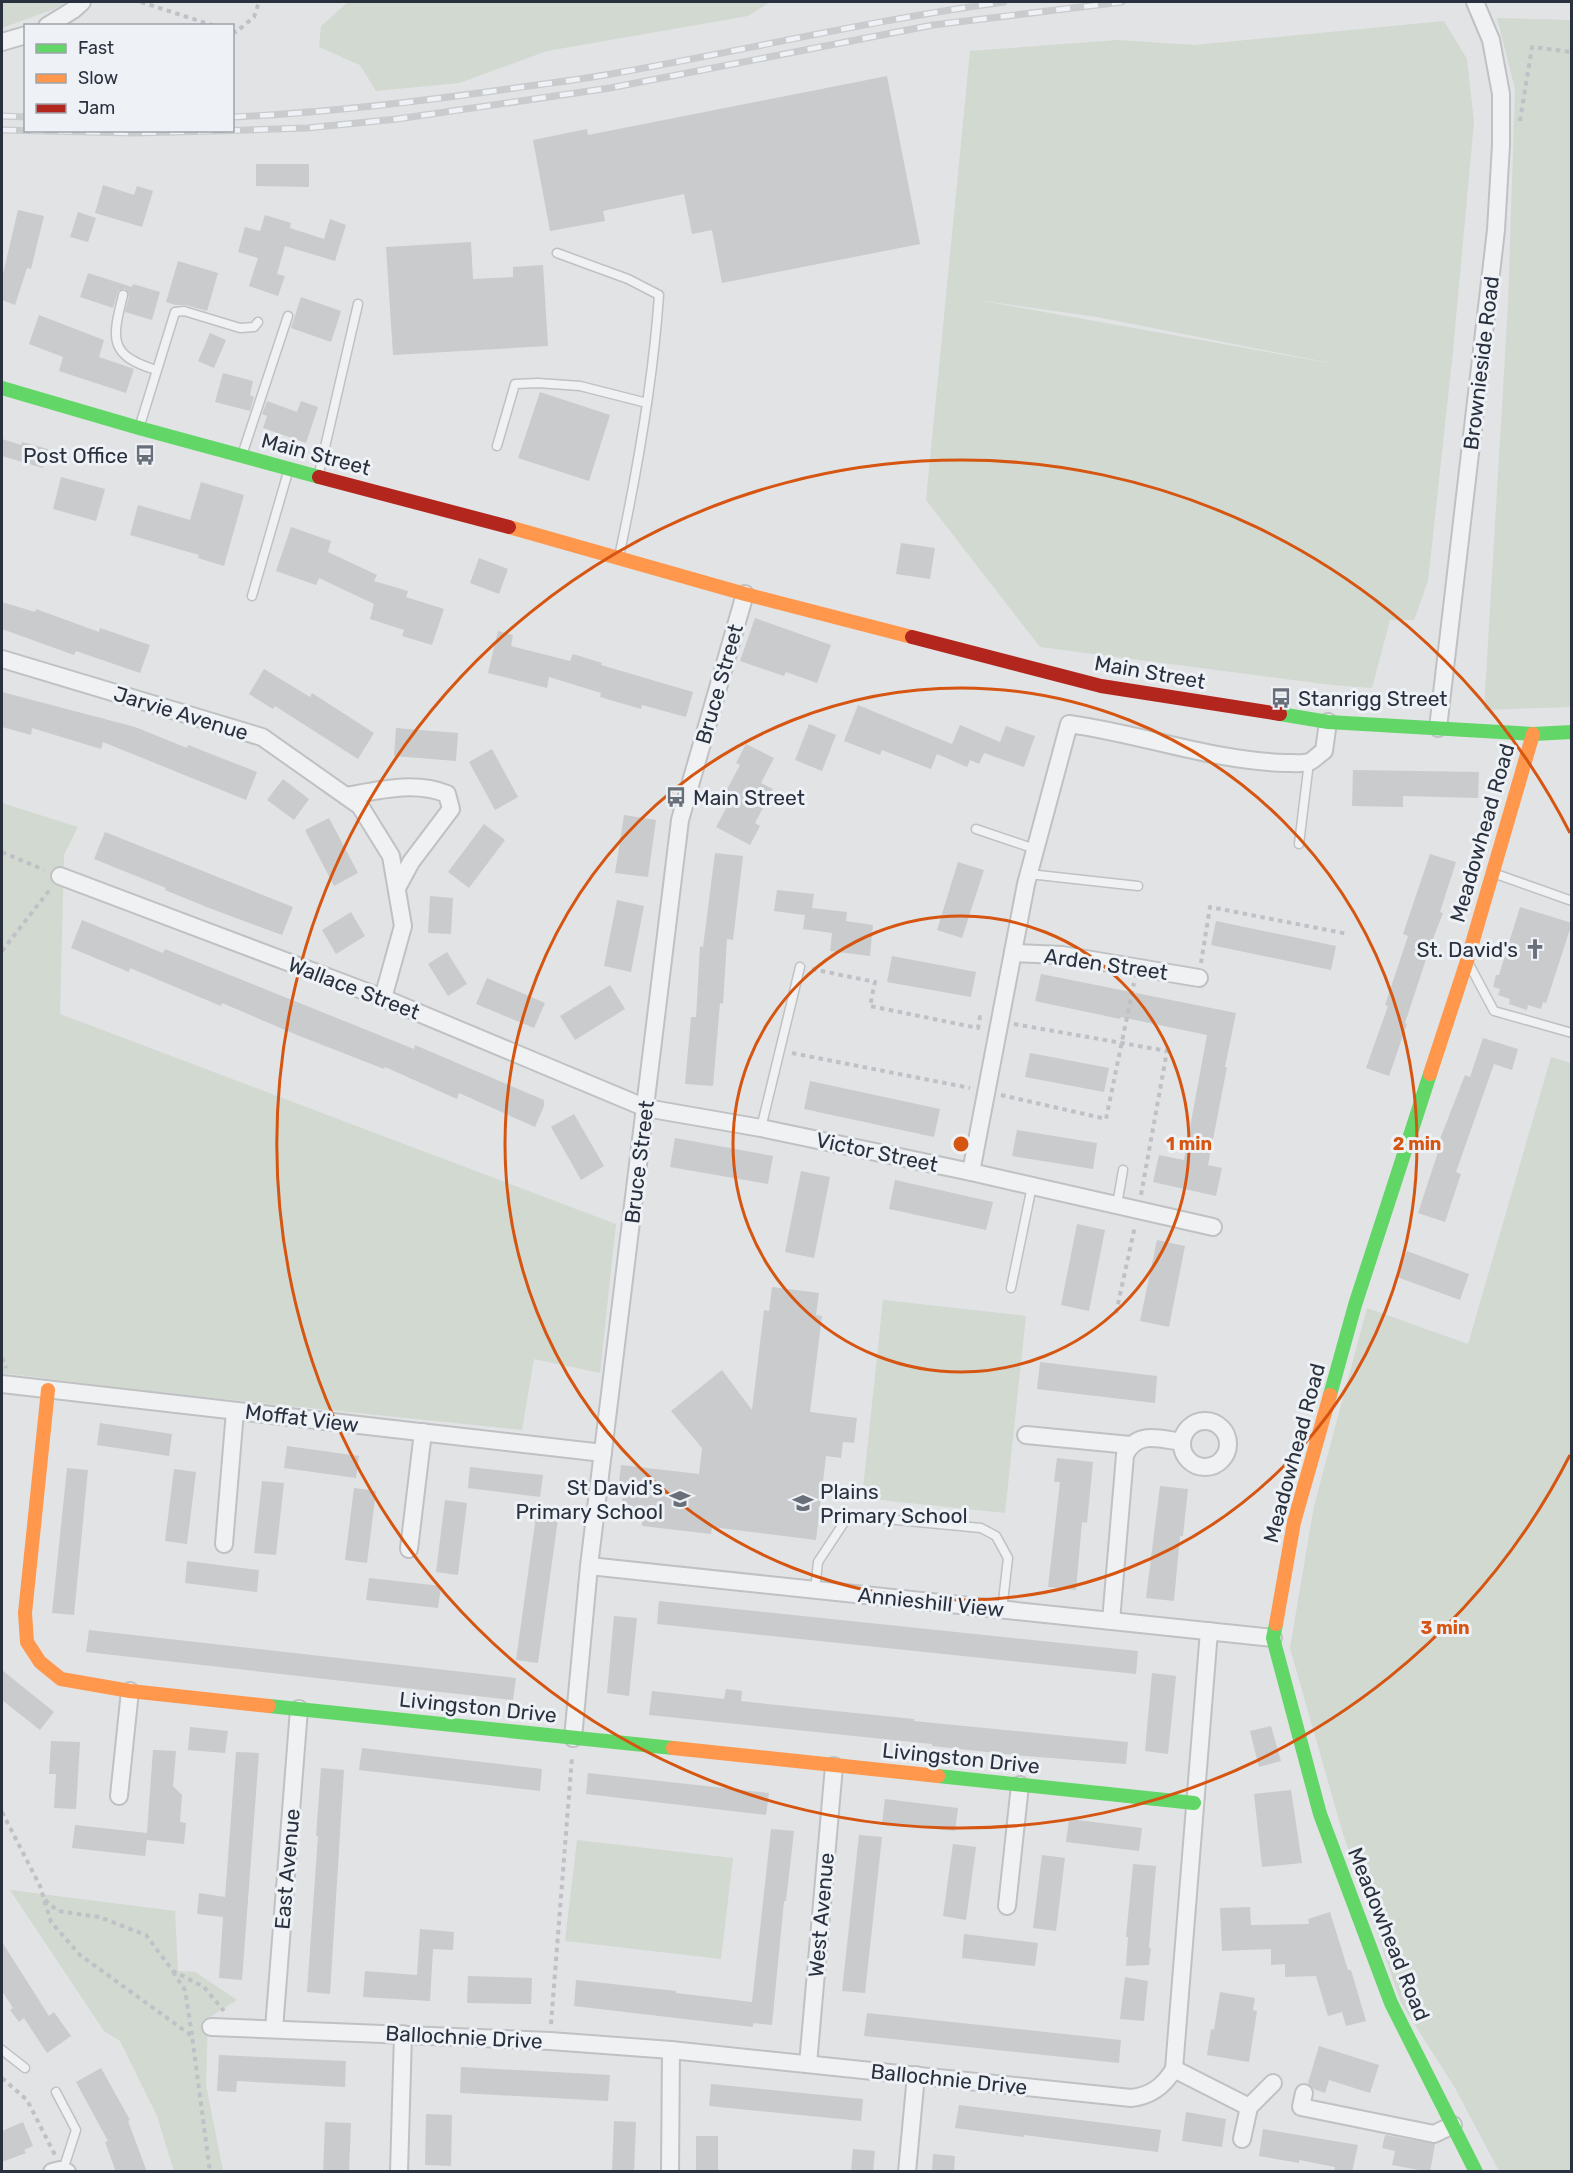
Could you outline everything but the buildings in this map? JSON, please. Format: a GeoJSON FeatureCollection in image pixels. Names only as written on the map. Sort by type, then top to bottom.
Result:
{"type":"FeatureCollection","features":[{"type":"Feature","properties":{"kind":"street"},"geometry":{"type":"LineString","coordinates":[[50,24],[82,2]]}},
{"type":"Feature","properties":{"kind":"street","name":"Brownieside Road"},"geometry":{"type":"LineString","coordinates":[[1438,728],[1496,230],[1501,145],[1501,94],[1491,39],[1475,2]]}},
{"type":"Feature","properties":{"kind":"street"},"geometry":{"type":"LineString","coordinates":[[2,42],[24,35]]}},
{"type":"Feature","properties":{"kind":"street","name":"Main Street"},"geometry":{"type":"LineString","coordinates":[[2,388],[139,428],[619,557],[745,594],[1101,686],[1328,722],[1533,734],[1572,732]]}},
{"type":"Feature","properties":{"kind":"street","name":"Bruce Street"},"geometry":{"type":"LineString","coordinates":[[573,1738],[603,1453],[680,820],[745,594]]}},
{"type":"Feature","properties":{"kind":"street","name":"Jarvie Avenue"},"geometry":{"type":"LineString","coordinates":[[2,659],[262,737],[360,806],[391,856],[403,926],[383,998]]}},
{"type":"Feature","properties":{"kind":"street"},"geometry":{"type":"LineString","coordinates":[[971,1172],[1029,873],[1069,724],[1111,730],[1220,755],[1266,762],[1309,762],[1324,751],[1328,722]]}},
{"type":"Feature","properties":{"kind":"street","name":"Meadowhead Road"},"geometry":{"type":"LineString","coordinates":[[1476,2172],[1391,2003],[1320,1814],[1273,1638],[1294,1522],[1355,1305],[1467,961],[1533,734]]}},
{"type":"Feature","properties":{"kind":"street"},"geometry":{"type":"LineString","coordinates":[[346,796],[395,788],[432,788],[447,794],[452,809],[411,862],[397,888]]}},
{"type":"Feature","properties":{"kind":"street","name":"Wallace Street"},"geometry":{"type":"LineString","coordinates":[[60,876],[383,998],[646,1108]]}},
{"type":"Feature","properties":{"kind":"street","name":"Arden Street"},"geometry":{"type":"LineString","coordinates":[[1013,953],[1062,955],[1199,978]]}},
{"type":"Feature","properties":{"kind":"street","name":"Victor Street"},"geometry":{"type":"LineString","coordinates":[[646,1108],[761,1128],[971,1172],[1213,1227]]}},
{"type":"Feature","properties":{"kind":"street","name":"Moffat View"},"geometry":{"type":"LineString","coordinates":[[2,1384],[603,1453]]}},
{"type":"Feature","properties":{"kind":"street","name":"Livingston Drive"},"geometry":{"type":"LineString","coordinates":[[48,1390],[25,1613],[27,1642],[40,1662],[61,1679],[130,1691],[1194,1803]]}},
{"type":"Feature","properties":{"kind":"street"},"geometry":{"type":"LineString","coordinates":[[224,1544],[235,1411]]}},
{"type":"Feature","properties":{"kind":"street"},"geometry":{"type":"LineString","coordinates":[[410,1549],[423,1432]]}},
{"type":"Feature","properties":{"kind":"street"},"geometry":{"type":"LineString","coordinates":[[1026,1435],[1130,1445],[1144,1438],[1182,1442]]}},
{"type":"Feature","properties":{"kind":"street"},"geometry":{"type":"LineString","coordinates":[[1111,1621],[1125,1455],[1130,1445]]}},
{"type":"Feature","properties":{"kind":"street","name":"Annieshill View"},"geometry":{"type":"LineString","coordinates":[[590,1566],[1273,1638]]}},
{"type":"Feature","properties":{"kind":"street"},"geometry":{"type":"LineString","coordinates":[[1209,1631],[1173,2069],[1249,2107]]}},
{"type":"Feature","properties":{"kind":"street"},"geometry":{"type":"LineString","coordinates":[[119,1796],[130,1691]]}},
{"type":"Feature","properties":{"kind":"street","name":"East Avenue"},"geometry":{"type":"LineString","coordinates":[[274,2029],[299,1709]]}},
{"type":"Feature","properties":{"kind":"street","name":"West Avenue"},"geometry":{"type":"LineString","coordinates":[[808,2064],[834,1766]]}},
{"type":"Feature","properties":{"kind":"street"},"geometry":{"type":"LineString","coordinates":[[1007,1906],[1020,1785]]}},
{"type":"Feature","properties":{"kind":"street","name":"Ballochnie Drive"},"geometry":{"type":"LineString","coordinates":[[211,2027],[550,2041],[671,2050],[1131,2098],[1157,2090],[1173,2069]]}},
{"type":"Feature","properties":{"kind":"street"},"geometry":{"type":"LineString","coordinates":[[399,2172],[403,2034]]}},
{"type":"Feature","properties":{"kind":"street"},"geometry":{"type":"LineString","coordinates":[[670,2172],[671,2050]]}},
{"type":"Feature","properties":{"kind":"street"},"geometry":{"type":"LineString","coordinates":[[907,2172],[916,2075]]}},
{"type":"Feature","properties":{"kind":"street"},"geometry":{"type":"LineString","coordinates":[[1242,2139],[1249,2107],[1273,2083]]}},
{"type":"Feature","properties":{"kind":"street"},"geometry":{"type":"LineString","coordinates":[[1304,2093],[1301,2107],[1434,2134],[1453,2125]]}},
{"type":"Feature","properties":{"kind":"lane"},"geometry":{"type":"LineString","coordinates":[[557,253],[628,279],[659,295],[655,353],[637,471],[619,557]]}},
{"type":"Feature","properties":{"kind":"lane"},"geometry":{"type":"LineString","coordinates":[[123,295],[115,332],[118,346],[124,356],[156,370]]}},
{"type":"Feature","properties":{"kind":"lane"},"geometry":{"type":"LineString","coordinates":[[318,476],[358,304]]}},
{"type":"Feature","properties":{"kind":"lane"},"geometry":{"type":"LineString","coordinates":[[139,428],[175,312],[184,311],[240,328],[254,327],[258,322]]}},
{"type":"Feature","properties":{"kind":"lane"},"geometry":{"type":"LineString","coordinates":[[242,456],[288,316]]}},
{"type":"Feature","properties":{"kind":"lane"},"geometry":{"type":"LineString","coordinates":[[497,446],[515,384],[580,386],[647,403]]}},
{"type":"Feature","properties":{"kind":"lane"},"geometry":{"type":"LineString","coordinates":[[252,596],[290,467]]}},
{"type":"Feature","properties":{"kind":"lane"},"geometry":{"type":"LineString","coordinates":[[1299,844],[1309,762]]}},
{"type":"Feature","properties":{"kind":"lane"},"geometry":{"type":"LineString","coordinates":[[976,830],[1035,849]]}},
{"type":"Feature","properties":{"kind":"lane"},"geometry":{"type":"LineString","coordinates":[[1029,873],[1138,886]]}},
{"type":"Feature","properties":{"kind":"lane"},"geometry":{"type":"LineString","coordinates":[[1493,873],[1572,901]]}},
{"type":"Feature","properties":{"kind":"lane"},"geometry":{"type":"LineString","coordinates":[[1467,961],[1494,1011],[1572,1033]]}},
{"type":"Feature","properties":{"kind":"lane"},"geometry":{"type":"LineString","coordinates":[[761,1128],[800,967]]}},
{"type":"Feature","properties":{"kind":"lane"},"geometry":{"type":"LineString","coordinates":[[1117,1205],[1123,1170]]}},
{"type":"Feature","properties":{"kind":"lane"},"geometry":{"type":"LineString","coordinates":[[1011,1288],[1032,1186]]}},
{"type":"Feature","properties":{"kind":"lane"},"geometry":{"type":"LineString","coordinates":[[815,1590],[818,1562],[845,1521],[854,1516],[950,1524],[981,1528],[996,1536],[1008,1558],[1002,1610]]}},
{"type":"Feature","properties":{"kind":"lane"},"geometry":{"type":"LineString","coordinates":[[2,2050],[25,2068]]}},
{"type":"Feature","properties":{"kind":"lane"},"geometry":{"type":"LineString","coordinates":[[56,2092],[76,2130],[61,2171]]}},
{"type":"Feature","properties":{"kind":"path"},"geometry":{"type":"LineString","coordinates":[[141,2],[209,24]]}},
{"type":"Feature","properties":{"kind":"path"},"geometry":{"type":"LineString","coordinates":[[234,32],[236,33],[254,17],[259,2]]}},
{"type":"Feature","properties":{"kind":"path"},"geometry":{"type":"LineString","coordinates":[[1519,127],[1532,46],[1572,52]]}},
{"type":"Feature","properties":{"kind":"path"},"geometry":{"type":"LineString","coordinates":[[2,852],[60,876],[2,951]]}},
{"type":"Feature","properties":{"kind":"path"},"geometry":{"type":"LineString","coordinates":[[1199,978],[1210,907],[1348,933]]}},
{"type":"Feature","properties":{"kind":"path"},"geometry":{"type":"LineString","coordinates":[[800,967],[875,982],[870,1006],[978,1028],[980,1017],[1167,1051],[1138,1210],[1116,1313]]}},
{"type":"Feature","properties":{"kind":"path"},"geometry":{"type":"LineString","coordinates":[[550,2041],[573,1738]]}},
{"type":"Feature","properties":{"kind":"path"},"geometry":{"type":"LineString","coordinates":[[2,1812],[40,1886],[51,1922],[80,1955],[192,2036]]}},
{"type":"Feature","properties":{"kind":"path"},"geometry":{"type":"LineString","coordinates":[[44,1899],[58,1911],[99,1917],[146,1935],[185,1990],[210,2172]]}},
{"type":"Feature","properties":{"kind":"path"},"geometry":{"type":"LineString","coordinates":[[173,1971],[204,1986],[238,2028]]}},
{"type":"Feature","properties":{"kind":"path"},"geometry":{"type":"LineString","coordinates":[[2,2078],[27,2100],[61,2171]]}},
{"type":"Feature","properties":{"kind":"shaded area"},"geometry":{"type":"Polygon","coordinates":[[[2,2],[66,2],[54,9],[2,28],[2,2]]]}},
{"type":"Feature","properties":{"kind":"shaded area"},"geometry":{"type":"Polygon","coordinates":[[[348,2],[770,2],[748,16],[547,51],[459,83],[376,91],[360,65],[319,47],[321,26],[348,2]]]}},
{"type":"Feature","properties":{"kind":"shaded area"},"geometry":{"type":"Polygon","coordinates":[[[1497,18],[1571,20],[1571,707],[1484,710],[1508,305],[1515,89],[1497,18]]]}},
{"type":"Feature","properties":{"kind":"shaded area"},"geometry":{"type":"Polygon","coordinates":[[[1444,21],[1467,59],[1474,122],[1453,351],[1428,581],[1414,620],[1390,620],[1372,688],[1332,685],[1040,647],[926,500],[970,51],[1118,40],[1194,45],[1444,21]],[[977,300],[1336,364],[1097,317],[977,300]]]}},
{"type":"Feature","properties":{"kind":"shaded area"},"geometry":{"type":"Polygon","coordinates":[[[2,803],[78,827],[64,855],[60,1014],[616,1224],[600,1373],[534,1359],[522,1430],[146,1391],[2,1373],[2,803]]]}},
{"type":"Feature","properties":{"kind":"shaded area"},"geometry":{"type":"Polygon","coordinates":[[[1551,1057],[1571,1063],[1571,2171],[1499,2171],[1455,2088],[1401,2003],[1343,1834],[1290,1648],[1314,1506],[1367,1308],[1468,1344],[1551,1057]]]}},
{"type":"Feature","properties":{"kind":"shaded area"},"geometry":{"type":"Polygon","coordinates":[[[883,1300],[1026,1316],[1005,1513],[862,1498],[883,1300]]]}},
{"type":"Feature","properties":{"kind":"shaded area"},"geometry":{"type":"Polygon","coordinates":[[[577,1840],[733,1858],[721,1959],[565,1941],[577,1840]]]}},
{"type":"Feature","properties":{"kind":"shaded area"},"geometry":{"type":"Polygon","coordinates":[[[10,1890],[175,1911],[178,1971],[195,1972],[237,2000],[208,2018],[206,2085],[223,2171],[174,2171],[157,2116],[120,2041],[104,2031],[10,1890]]]}},
{"type":"Feature","properties":{"kind":"railway"},"geometry":{"type":"LineString","coordinates":[[234,117],[370,106],[585,78],[954,9],[1004,2]]}},
{"type":"Feature","properties":{"kind":"railway"},"geometry":{"type":"LineString","coordinates":[[234,130],[307,128],[397,119],[610,88],[933,25],[1122,2]]}},
{"type":"Feature","properties":{"kind":"railway"},"geometry":{"type":"LineString","coordinates":[[2,116],[24,117]]}},
{"type":"Feature","properties":{"kind":"railway"},"geometry":{"type":"LineString","coordinates":[[2,130],[24,131]]}},
{"type":"Feature","properties":{"kind":"railway"},"geometry":{"type":"LineString","coordinates":[[89,132],[174,132]]}},
{"type":"Feature","properties":{"kind":"traffic: fast"},"geometry":{"type":"LineString","coordinates":[[2,388],[319,477]]}},
{"type":"Feature","properties":{"kind":"traffic: fast"},"geometry":{"type":"LineString","coordinates":[[1280,714],[1328,722],[1533,734],[1572,732]]}},
{"type":"Feature","properties":{"kind":"traffic: fast"},"geometry":{"type":"LineString","coordinates":[[1330,1395],[1355,1305],[1430,1074]]}},
{"type":"Feature","properties":{"kind":"traffic: fast"},"geometry":{"type":"LineString","coordinates":[[1276,1624],[1273,1638],[1320,1814],[1391,2003],[1476,2172]]}},
{"type":"Feature","properties":{"kind":"traffic: fast"},"geometry":{"type":"LineString","coordinates":[[269,1706],[673,1748]]}},
{"type":"Feature","properties":{"kind":"traffic: fast"},"geometry":{"type":"LineString","coordinates":[[938,1776],[1194,1803]]}},
{"type":"Feature","properties":{"kind":"traffic: slow"},"geometry":{"type":"LineString","coordinates":[[509,527],[745,594],[912,637]]}},
{"type":"Feature","properties":{"kind":"traffic: slow"},"geometry":{"type":"LineString","coordinates":[[1430,1074],[1467,961],[1533,734]]}},
{"type":"Feature","properties":{"kind":"traffic: slow"},"geometry":{"type":"LineString","coordinates":[[48,1390],[25,1613],[27,1642],[40,1662],[61,1679],[130,1691],[269,1706]]}},
{"type":"Feature","properties":{"kind":"traffic: slow"},"geometry":{"type":"LineString","coordinates":[[1276,1624],[1294,1522],[1330,1395]]}},
{"type":"Feature","properties":{"kind":"traffic: slow"},"geometry":{"type":"LineString","coordinates":[[673,1748],[938,1776]]}},
{"type":"Feature","properties":{"kind":"traffic: jam"},"geometry":{"type":"LineString","coordinates":[[319,477],[509,527]]}},
{"type":"Feature","properties":{"kind":"traffic: jam"},"geometry":{"type":"LineString","coordinates":[[912,637],[1101,686],[1280,714]]}},
{"type":"Feature","properties":{"kind":"place","name":"Post Office"},"geometry":{"type":"Point","coordinates":[145,455]}},
{"type":"Feature","properties":{"kind":"place","name":"Stanrigg Street"},"geometry":{"type":"Point","coordinates":[1281,698]}},
{"type":"Feature","properties":{"kind":"place","name":"Main Street"},"geometry":{"type":"Point","coordinates":[676,797]}},
{"type":"Feature","properties":{"kind":"place","name":"St. David's"},"geometry":{"type":"Point","coordinates":[1535,949]}},
{"type":"Feature","properties":{"kind":"place","name":"St David's Primary School"},"geometry":{"type":"Point","coordinates":[680,1499]}},
{"type":"Feature","properties":{"kind":"place","name":"Plains Primary School"},"geometry":{"type":"Point","coordinates":[803,1503]}}]}
